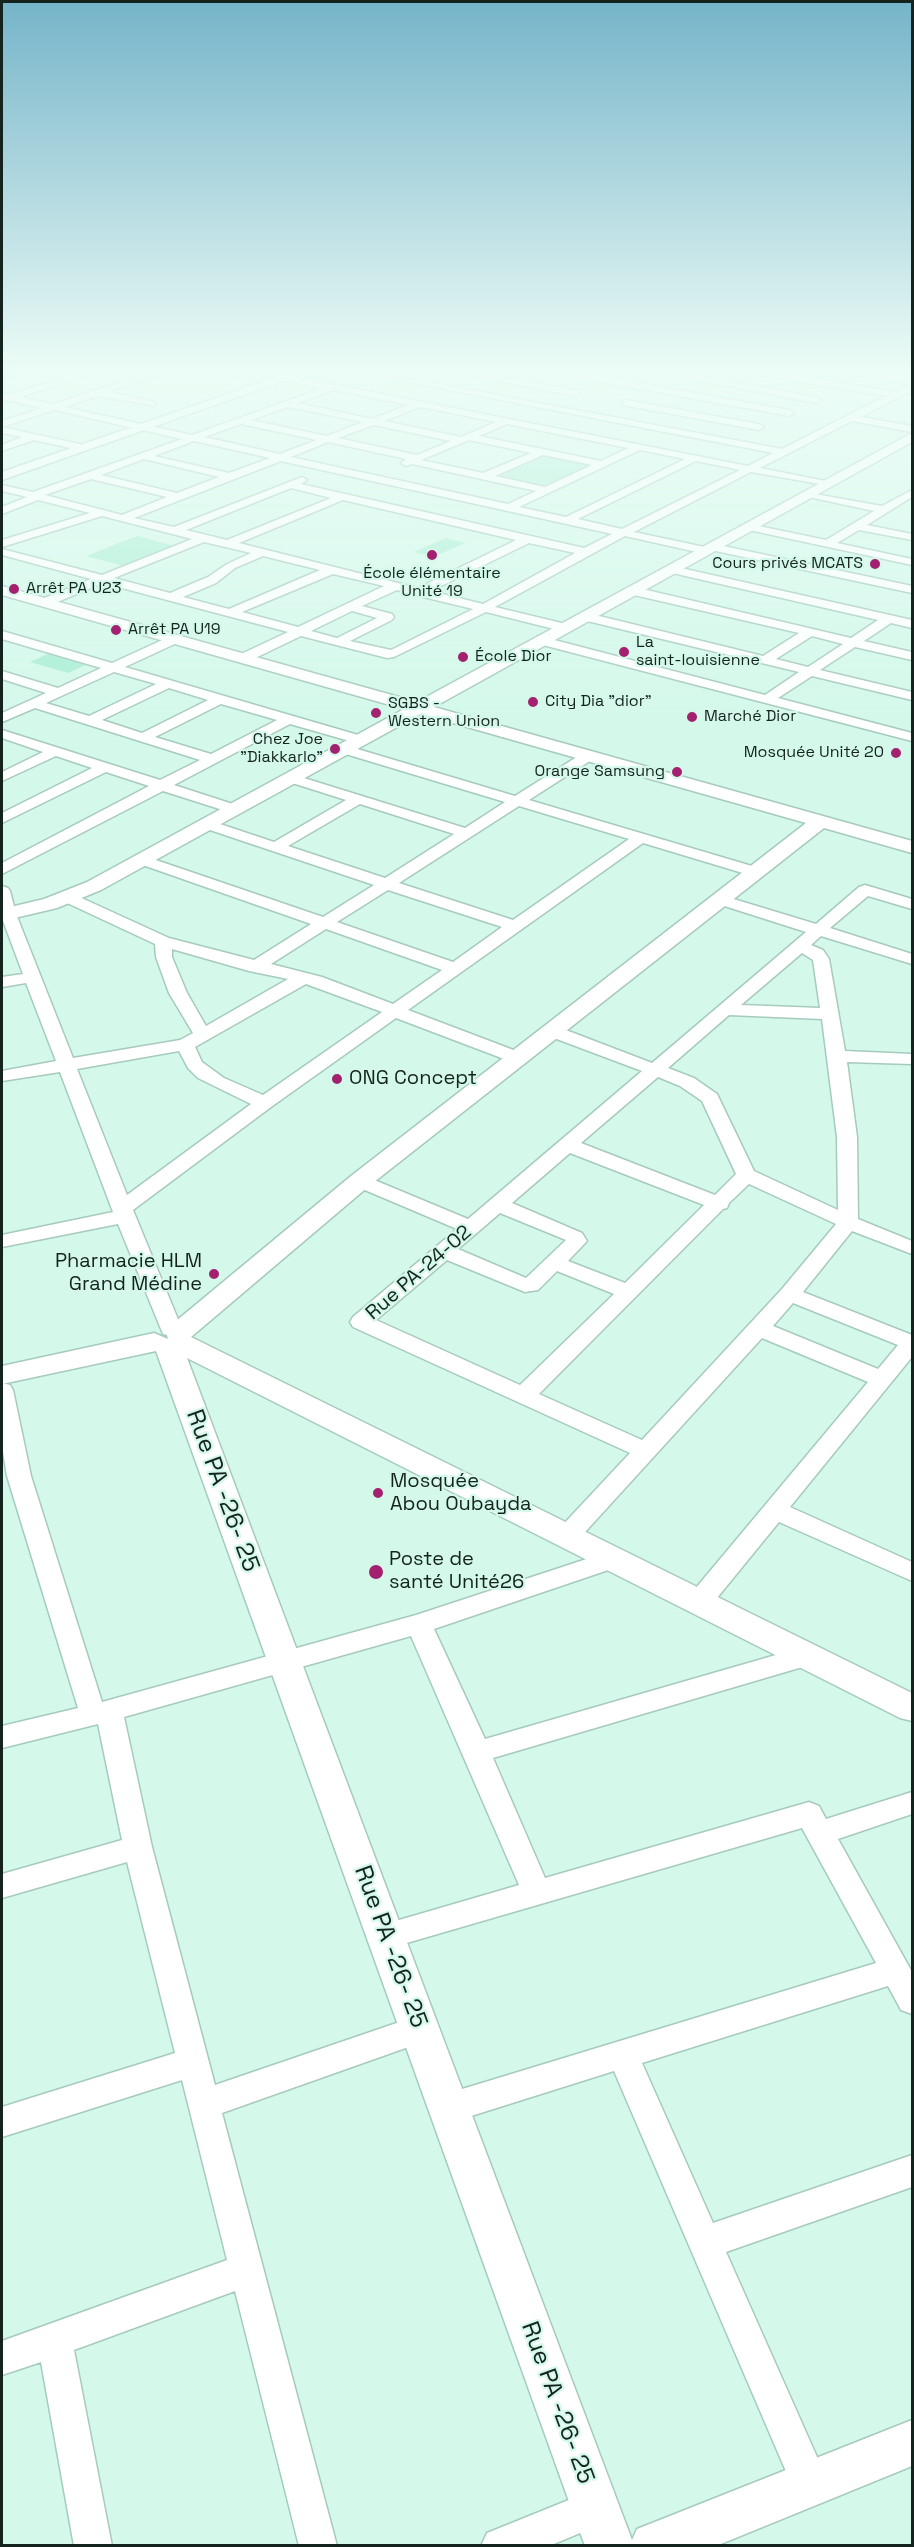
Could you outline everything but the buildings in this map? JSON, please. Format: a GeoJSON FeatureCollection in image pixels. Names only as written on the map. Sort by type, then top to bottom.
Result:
{"type":"FeatureCollection","features":[{"type":"Feature","properties":{"kind":"street"},"geometry":{"type":"LineString","coordinates":[[2,511],[62,486]]}},
{"type":"Feature","properties":{"kind":"street"},"geometry":{"type":"LineString","coordinates":[[131,486],[179,497]]}},
{"type":"Feature","properties":{"kind":"street"},"geometry":{"type":"LineString","coordinates":[[123,518],[208,486]]}},
{"type":"Feature","properties":{"kind":"street"},"geometry":{"type":"LineString","coordinates":[[174,531],[288,486]]}},
{"type":"Feature","properties":{"kind":"street"},"geometry":{"type":"LineString","coordinates":[[294,486],[585,552]]}},
{"type":"Feature","properties":{"kind":"street"},"geometry":{"type":"LineString","coordinates":[[412,486],[624,533],[912,590]]}},
{"type":"Feature","properties":{"kind":"street"},"geometry":{"type":"LineString","coordinates":[[526,486],[546,490]]}},
{"type":"Feature","properties":{"kind":"street"},"geometry":{"type":"LineString","coordinates":[[510,507],[555,486]]}},
{"type":"Feature","properties":{"kind":"street"},"geometry":{"type":"LineString","coordinates":[[568,520],[638,486]]}},
{"type":"Feature","properties":{"kind":"street"},"geometry":{"type":"LineString","coordinates":[[2,552],[387,654],[394,653],[484,608],[585,552],[717,486]]}},
{"type":"Feature","properties":{"kind":"street"},"geometry":{"type":"LineString","coordinates":[[5,914],[32,910],[69,898],[142,860],[823,486]]}},
{"type":"Feature","properties":{"kind":"street"},"geometry":{"type":"LineString","coordinates":[[2,488],[566,628]]}},
{"type":"Feature","properties":{"kind":"street"},"geometry":{"type":"LineString","coordinates":[[827,544],[912,493]]}},
{"type":"Feature","properties":{"kind":"street"},"geometry":{"type":"LineString","coordinates":[[808,494],[885,510]]}},
{"type":"Feature","properties":{"kind":"street"},"geometry":{"type":"LineString","coordinates":[[228,544],[342,497]]}},
{"type":"Feature","properties":{"kind":"street"},"geometry":{"type":"LineString","coordinates":[[427,516],[467,498]]}},
{"type":"Feature","properties":{"kind":"street"},"geometry":{"type":"LineString","coordinates":[[2,544],[101,513]]}},
{"type":"Feature","properties":{"kind":"street"},"geometry":{"type":"LineString","coordinates":[[550,544],[591,525]]}},
{"type":"Feature","properties":{"kind":"street"},"geometry":{"type":"LineString","coordinates":[[858,526],[912,537]]}},
{"type":"Feature","properties":{"kind":"street"},"geometry":{"type":"LineString","coordinates":[[749,527],[912,562]]}},
{"type":"Feature","properties":{"kind":"street"},"geometry":{"type":"LineString","coordinates":[[46,602],[203,538]]}},
{"type":"Feature","properties":{"kind":"street"},"geometry":{"type":"LineString","coordinates":[[419,592],[527,539]]}},
{"type":"Feature","properties":{"kind":"street"},"geometry":{"type":"LineString","coordinates":[[172,597],[212,580],[231,566],[261,553]]}},
{"type":"Feature","properties":{"kind":"street"},"geometry":{"type":"LineString","coordinates":[[230,613],[331,570]]}},
{"type":"Feature","properties":{"kind":"street"},"geometry":{"type":"LineString","coordinates":[[672,570],[912,624]]}},
{"type":"Feature","properties":{"kind":"street"},"geometry":{"type":"LineString","coordinates":[[832,606],[871,581]]}},
{"type":"Feature","properties":{"kind":"street"},"geometry":{"type":"LineString","coordinates":[[244,658],[394,586]]}},
{"type":"Feature","properties":{"kind":"street"},"geometry":{"type":"LineString","coordinates":[[2,590],[912,847]]}},
{"type":"Feature","properties":{"kind":"street"},"geometry":{"type":"LineString","coordinates":[[634,591],[912,656]]}},
{"type":"Feature","properties":{"kind":"street"},"geometry":{"type":"LineString","coordinates":[[338,642],[388,617],[350,607]]}},
{"type":"Feature","properties":{"kind":"street"},"geometry":{"type":"LineString","coordinates":[[587,617],[912,696]]}},
{"type":"Feature","properties":{"kind":"street"},"geometry":{"type":"LineString","coordinates":[[768,699],[888,619]]}},
{"type":"Feature","properties":{"kind":"street"},"geometry":{"type":"LineString","coordinates":[[766,660],[810,632]]}},
{"type":"Feature","properties":{"kind":"street"},"geometry":{"type":"LineString","coordinates":[[2,635],[290,719],[352,745],[516,801],[756,872]]}},
{"type":"Feature","properties":{"kind":"street"},"geometry":{"type":"LineString","coordinates":[[2,718],[175,639]]}},
{"type":"Feature","properties":{"kind":"street"},"geometry":{"type":"LineString","coordinates":[[543,641],[912,736]]}},
{"type":"Feature","properties":{"kind":"street"},"geometry":{"type":"LineString","coordinates":[[2,675],[57,692]]}},
{"type":"Feature","properties":{"kind":"street"},"geometry":{"type":"LineString","coordinates":[[89,721],[168,684]]}},
{"type":"Feature","properties":{"kind":"street"},"geometry":{"type":"LineString","coordinates":[[142,738],[220,699]]}},
{"type":"Feature","properties":{"kind":"street"},"geometry":{"type":"LineString","coordinates":[[33,703],[212,759]]}},
{"type":"Feature","properties":{"kind":"street"},"geometry":{"type":"LineString","coordinates":[[2,869],[290,719]]}},
{"type":"Feature","properties":{"kind":"street"},"geometry":{"type":"LineString","coordinates":[[2,734],[234,809]]}},
{"type":"Feature","properties":{"kind":"street"},"geometry":{"type":"LineString","coordinates":[[2,777],[55,751]]}},
{"type":"Feature","properties":{"kind":"street"},"geometry":{"type":"LineString","coordinates":[[255,967],[588,756]]}},
{"type":"Feature","properties":{"kind":"street"},"geometry":{"type":"LineString","coordinates":[[2,819],[105,767]]}},
{"type":"Feature","properties":{"kind":"street"},"geometry":{"type":"LineString","coordinates":[[291,778],[466,833]]}},
{"type":"Feature","properties":{"kind":"street"},"geometry":{"type":"LineString","coordinates":[[276,847],[358,799]]}},
{"type":"Feature","properties":{"kind":"street"},"geometry":{"type":"LineString","coordinates":[[2,1375],[171,1339],[360,1181],[821,821]]}},
{"type":"Feature","properties":{"kind":"street"},"geometry":{"type":"LineString","coordinates":[[206,824],[514,926]]}},
{"type":"Feature","properties":{"kind":"street"},"geometry":{"type":"LineString","coordinates":[[2,1241],[123,1212],[264,1103],[640,837]]}},
{"type":"Feature","properties":{"kind":"street"},"geometry":{"type":"LineString","coordinates":[[142,860],[454,968]]}},
{"type":"Feature","properties":{"kind":"street","name":"Rue PA-24-02"},"geometry":{"type":"LineString","coordinates":[[645,1451],[361,1322],[865,890],[912,904]]}},
{"type":"Feature","properties":{"kind":"street"},"geometry":{"type":"LineString","coordinates":[[2,891],[5,914],[33,976],[171,1339],[912,1708]]}},
{"type":"Feature","properties":{"kind":"street"},"geometry":{"type":"LineString","coordinates":[[69,898],[163,942],[316,981],[518,1058]]}},
{"type":"Feature","properties":{"kind":"street"},"geometry":{"type":"LineString","coordinates":[[721,900],[912,959]]}},
{"type":"Feature","properties":{"kind":"street"},"geometry":{"type":"LineString","coordinates":[[163,942],[164,957],[174,985],[203,1036]]}},
{"type":"Feature","properties":{"kind":"street"},"geometry":{"type":"LineString","coordinates":[[567,1536],[790,1294],[848,1222],[847,1137],[831,1014],[821,959],[817,954],[800,946]]}},
{"type":"Feature","properties":{"kind":"street"},"geometry":{"type":"LineString","coordinates":[[2,982],[33,976]]}},
{"type":"Feature","properties":{"kind":"street"},"geometry":{"type":"LineString","coordinates":[[2,1076],[184,1045],[301,979]]}},
{"type":"Feature","properties":{"kind":"street"},"geometry":{"type":"LineString","coordinates":[[725,1010],[831,1014]]}},
{"type":"Feature","properties":{"kind":"street"},"geometry":{"type":"LineString","coordinates":[[552,1031],[687,1082],[710,1098],[747,1175],[848,1222],[912,1248]]}},
{"type":"Feature","properties":{"kind":"street"},"geometry":{"type":"LineString","coordinates":[[184,1045],[194,1064],[204,1074],[264,1103]]}},
{"type":"Feature","properties":{"kind":"street"},"geometry":{"type":"LineString","coordinates":[[837,1056],[912,1059]]}},
{"type":"Feature","properties":{"kind":"street"},"geometry":{"type":"LineString","coordinates":[[568,1145],[720,1204]]}},
{"type":"Feature","properties":{"kind":"street"},"geometry":{"type":"LineString","coordinates":[[524,1396],[747,1175]]}},
{"type":"Feature","properties":{"kind":"street"},"geometry":{"type":"LineString","coordinates":[[360,1181],[471,1228]]}},
{"type":"Feature","properties":{"kind":"street"},"geometry":{"type":"LineString","coordinates":[[444,1251],[525,1285],[535,1283],[575,1244],[575,1237],[498,1205]]}},
{"type":"Feature","properties":{"kind":"street"},"geometry":{"type":"LineString","coordinates":[[555,1263],[629,1292]]}},
{"type":"Feature","properties":{"kind":"street"},"geometry":{"type":"LineString","coordinates":[[699,1602],[912,1343],[790,1294]]}},
{"type":"Feature","properties":{"kind":"street"},"geometry":{"type":"LineString","coordinates":[[758,1328],[882,1379]]}},
{"type":"Feature","properties":{"kind":"street","name":"Rue PA -26- 25"},"geometry":{"type":"LineString","coordinates":[[171,1339],[285,1662],[610,2546]]}},
{"type":"Feature","properties":{"kind":"street"},"geometry":{"type":"LineString","coordinates":[[2,1390],[10,1478],[101,1712],[138,1846],[318,2546]]}},
{"type":"Feature","properties":{"kind":"street"},"geometry":{"type":"LineString","coordinates":[[775,1510],[912,1571]]}},
{"type":"Feature","properties":{"kind":"street"},"geometry":{"type":"LineString","coordinates":[[2,1737],[419,1624],[614,1559]]}},
{"type":"Feature","properties":{"kind":"street"},"geometry":{"type":"LineString","coordinates":[[419,1624],[537,1892]]}},
{"type":"Feature","properties":{"kind":"street"},"geometry":{"type":"LineString","coordinates":[[477,1752],[807,1656]]}},
{"type":"Feature","properties":{"kind":"street"},"geometry":{"type":"LineString","coordinates":[[819,1833],[912,1803]]}},
{"type":"Feature","properties":{"kind":"street"},"geometry":{"type":"LineString","coordinates":[[386,1936],[809,1814],[907,1987],[623,2055],[449,2108]]}},
{"type":"Feature","properties":{"kind":"street"},"geometry":{"type":"LineString","coordinates":[[2,1886],[138,1846]]}},
{"type":"Feature","properties":{"kind":"street"},"geometry":{"type":"LineString","coordinates":[[204,2104],[420,2029]]}},
{"type":"Feature","properties":{"kind":"street"},"geometry":{"type":"LineString","coordinates":[[623,2055],[810,2484]]}},
{"type":"Feature","properties":{"kind":"street"},"geometry":{"type":"LineString","coordinates":[[2,2122],[193,2062]]}},
{"type":"Feature","properties":{"kind":"street"},"geometry":{"type":"LineString","coordinates":[[705,2242],[912,2171]]}},
{"type":"Feature","properties":{"kind":"street"},"geometry":{"type":"LineString","coordinates":[[2,2358],[247,2270]]}},
{"type":"Feature","properties":{"kind":"street"},"geometry":{"type":"LineString","coordinates":[[54,2339],[93,2546]]}},
{"type":"Feature","properties":{"kind":"street"},"geometry":{"type":"LineString","coordinates":[[654,2546],[912,2443]]}},
{"type":"Feature","properties":{"kind":"street"},"geometry":{"type":"LineString","coordinates":[[500,2546],[596,2508]]}},
{"type":"Feature","properties":{"kind":"green space"},"geometry":{"type":"Polygon","coordinates":[[[137,536],[175,546],[124,566],[86,556],[137,536]]]}},
{"type":"Feature","properties":{"kind":"green space"},"geometry":{"type":"Polygon","coordinates":[[[446,538],[465,543],[433,557],[414,552],[446,538]]]}},
{"type":"Feature","properties":{"kind":"green space"},"geometry":{"type":"Polygon","coordinates":[[[52,652],[90,663],[68,673],[30,662],[52,652]]]}},
{"type":"Feature","properties":{"kind":"place","name":"École élémentaire Unité 19"},"geometry":{"type":"Point","coordinates":[432,555]}},
{"type":"Feature","properties":{"kind":"place","name":"Cours privés MCATS"},"geometry":{"type":"Point","coordinates":[875,564]}},
{"type":"Feature","properties":{"kind":"place","name":"Arrêt PA U23"},"geometry":{"type":"Point","coordinates":[14,589]}},
{"type":"Feature","properties":{"kind":"place","name":"Arrêt PA U19"},"geometry":{"type":"Point","coordinates":[116,630]}},
{"type":"Feature","properties":{"kind":"place","name":"La saint-louisienne"},"geometry":{"type":"Point","coordinates":[624,652]}},
{"type":"Feature","properties":{"kind":"place","name":"École Dior"},"geometry":{"type":"Point","coordinates":[463,657]}},
{"type":"Feature","properties":{"kind":"place","name":"City Dia \"dior\""},"geometry":{"type":"Point","coordinates":[533,702]}},
{"type":"Feature","properties":{"kind":"place","name":"SGBS - Western Union"},"geometry":{"type":"Point","coordinates":[376,713]}},
{"type":"Feature","properties":{"kind":"place","name":"Marché Dior"},"geometry":{"type":"Point","coordinates":[692,717]}},
{"type":"Feature","properties":{"kind":"place","name":"Chez Joe \"Diakkarlo\""},"geometry":{"type":"Point","coordinates":[335,749]}},
{"type":"Feature","properties":{"kind":"place","name":"Mosquée Unité 20"},"geometry":{"type":"Point","coordinates":[896,753]}},
{"type":"Feature","properties":{"kind":"place","name":"Orange Samsung"},"geometry":{"type":"Point","coordinates":[677,772]}},
{"type":"Feature","properties":{"kind":"place","name":"ONG Concept"},"geometry":{"type":"Point","coordinates":[337,1079]}},
{"type":"Feature","properties":{"kind":"place","name":"Pharmacie HLM Grand Médine"},"geometry":{"type":"Point","coordinates":[214,1274]}},
{"type":"Feature","properties":{"kind":"place","name":"Mosquée Abou Oubayda"},"geometry":{"type":"Point","coordinates":[378,1493]}},
{"type":"Feature","properties":{"kind":"place","name":"Poste de santé Unité26"},"geometry":{"type":"Point","coordinates":[376,1572]}}]}
